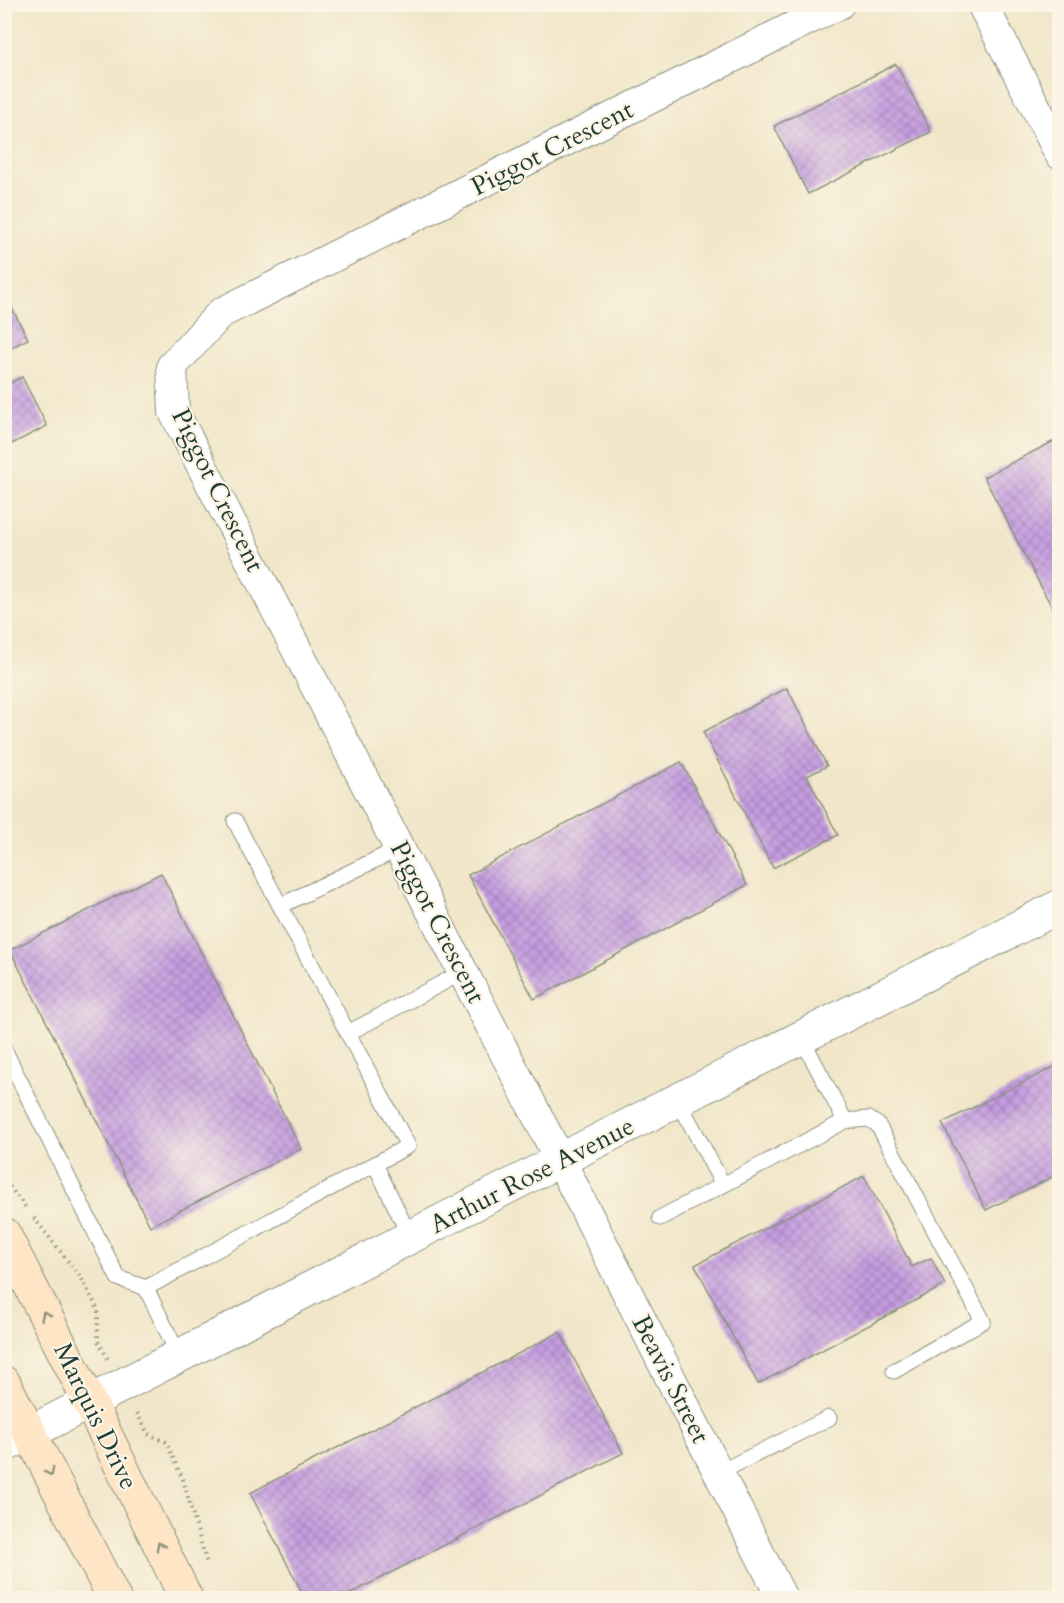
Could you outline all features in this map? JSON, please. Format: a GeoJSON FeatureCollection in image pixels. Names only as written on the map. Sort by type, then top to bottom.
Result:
{"type":"FeatureCollection","features":[{"type":"Feature","properties":{"kind":"main road","name":"Marquis Drive"},"geometry":{"type":"LineString","coordinates":[[4,1234],[90,1402],[186,1599]]}},
{"type":"Feature","properties":{"kind":"main road"},"geometry":{"type":"LineString","coordinates":[[4,1383],[17,1439],[114,1599]]}},
{"type":"Feature","properties":{"kind":"street","name":"Piggot Crescent"},"geometry":{"type":"LineString","coordinates":[[560,1160],[174,412],[172,366],[221,313],[839,4]]}},
{"type":"Feature","properties":{"kind":"street"},"geometry":{"type":"LineString","coordinates":[[982,4],[1059,154]]}},
{"type":"Feature","properties":{"kind":"street","name":"Arthur Rose Avenue"},"geometry":{"type":"LineString","coordinates":[[17,1439],[1059,906]]}},
{"type":"Feature","properties":{"kind":"street","name":"Beavis Street"},"geometry":{"type":"LineString","coordinates":[[560,1160],[782,1599]]}},
{"type":"Feature","properties":{"kind":"lane"},"geometry":{"type":"LineString","coordinates":[[146,1288],[408,1146],[235,822]]}},
{"type":"Feature","properties":{"kind":"lane"},"geometry":{"type":"LineString","coordinates":[[280,906],[400,848]]}},
{"type":"Feature","properties":{"kind":"lane"},"geometry":{"type":"LineString","coordinates":[[348,1033],[463,972]]}},
{"type":"Feature","properties":{"kind":"lane"},"geometry":{"type":"LineString","coordinates":[[801,1037],[845,1121]]}},
{"type":"Feature","properties":{"kind":"lane"},"geometry":{"type":"LineString","coordinates":[[4,1049],[118,1278],[146,1288],[178,1356]]}},
{"type":"Feature","properties":{"kind":"lane"},"geometry":{"type":"LineString","coordinates":[[678,1100],[723,1185]]}},
{"type":"Feature","properties":{"kind":"lane"},"geometry":{"type":"LineString","coordinates":[[660,1218],[845,1121],[869,1119],[878,1125],[983,1321],[894,1371]]}},
{"type":"Feature","properties":{"kind":"lane"},"geometry":{"type":"LineString","coordinates":[[375,1164],[410,1237]]}},
{"type":"Feature","properties":{"kind":"lane"},"geometry":{"type":"LineString","coordinates":[[718,1473],[829,1418]]}},
{"type":"Feature","properties":{"kind":"building"},"geometry":{"type":"Polygon","coordinates":[[[896,64],[931,132],[808,194],[774,126],[896,64]]]}},
{"type":"Feature","properties":{"kind":"building"},"geometry":{"type":"Polygon","coordinates":[[[4,293],[28,339],[4,351],[4,293]]]}},
{"type":"Feature","properties":{"kind":"building"},"geometry":{"type":"Polygon","coordinates":[[[22,377],[47,426],[4,448],[4,386],[22,377]]]}},
{"type":"Feature","properties":{"kind":"building"},"geometry":{"type":"Polygon","coordinates":[[[1060,438],[1060,623],[984,477],[1060,438]]]}},
{"type":"Feature","properties":{"kind":"building"},"geometry":{"type":"Polygon","coordinates":[[[787,688],[827,766],[807,776],[838,835],[773,868],[703,732],[787,688]]]}},
{"type":"Feature","properties":{"kind":"building"},"geometry":{"type":"Polygon","coordinates":[[[681,762],[747,885],[534,999],[468,875],[681,762]]]}},
{"type":"Feature","properties":{"kind":"building"},"geometry":{"type":"Polygon","coordinates":[[[161,873],[301,1149],[150,1226],[10,950],[161,873]]]}},
{"type":"Feature","properties":{"kind":"building"},"geometry":{"type":"Polygon","coordinates":[[[1060,1064],[1060,1173],[986,1210],[942,1123],[1060,1064]]]}},
{"type":"Feature","properties":{"kind":"building"},"geometry":{"type":"Polygon","coordinates":[[[864,1176],[912,1267],[931,1258],[945,1285],[758,1384],[695,1265],[864,1176]]]}},
{"type":"Feature","properties":{"kind":"building"},"geometry":{"type":"Polygon","coordinates":[[[560,1332],[623,1453],[342,1598],[305,1598],[250,1493],[560,1332]]]}}]}
